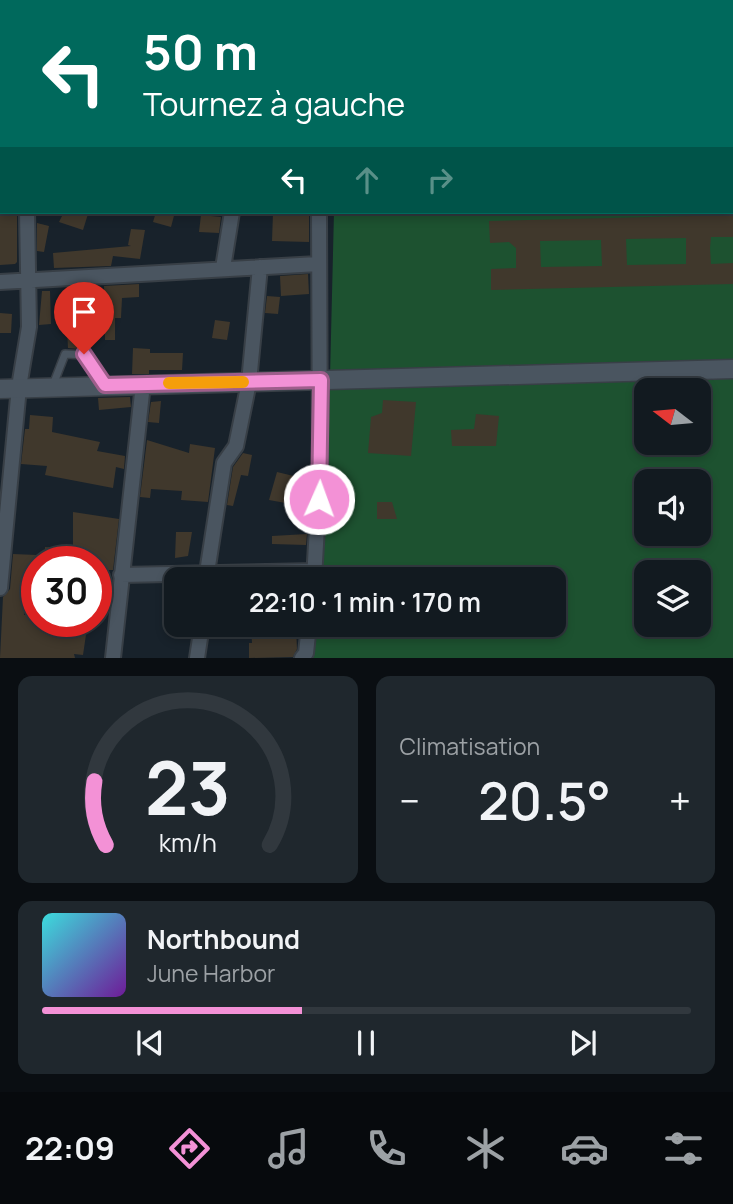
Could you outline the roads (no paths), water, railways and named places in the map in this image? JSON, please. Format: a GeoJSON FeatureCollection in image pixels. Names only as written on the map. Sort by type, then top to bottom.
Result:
{"type":"FeatureCollection","features":[{"type":"Feature","properties":{"kind":"street"},"geometry":{"type":"LineString","coordinates":[[0,588],[7,459],[28,343],[30,278],[27,214]]}},
{"type":"Feature","properties":{"kind":"street"},"geometry":{"type":"LineString","coordinates":[[223,268],[232,214]]}},
{"type":"Feature","properties":{"kind":"street"},"geometry":{"type":"LineString","coordinates":[[315,567],[321,380],[319,214]]}},
{"type":"Feature","properties":{"kind":"street"},"geometry":{"type":"LineString","coordinates":[[0,282],[30,278],[318,264]]}},
{"type":"Feature","properties":{"kind":"street"},"geometry":{"type":"LineString","coordinates":[[208,567],[224,463],[236,446],[249,382],[260,267]]}},
{"type":"Feature","properties":{"kind":"street"},"geometry":{"type":"LineString","coordinates":[[0,388],[733,369]]}},
{"type":"Feature","properties":{"kind":"street"},"geometry":{"type":"LineString","coordinates":[[113,658],[143,384]]}},
{"type":"Feature","properties":{"kind":"street"},"geometry":{"type":"LineString","coordinates":[[121,575],[164,576]]}},
{"type":"Feature","properties":{"kind":"street"},"geometry":{"type":"LineString","coordinates":[[197,658],[200,637]]}},
{"type":"Feature","properties":{"kind":"street"},"geometry":{"type":"LineString","coordinates":[[302,658],[306,653],[308,637]]}},
{"type":"Feature","properties":{"kind":"lane"},"geometry":{"type":"LineString","coordinates":[[53,386],[65,354],[86,355],[105,385]]}}]}
